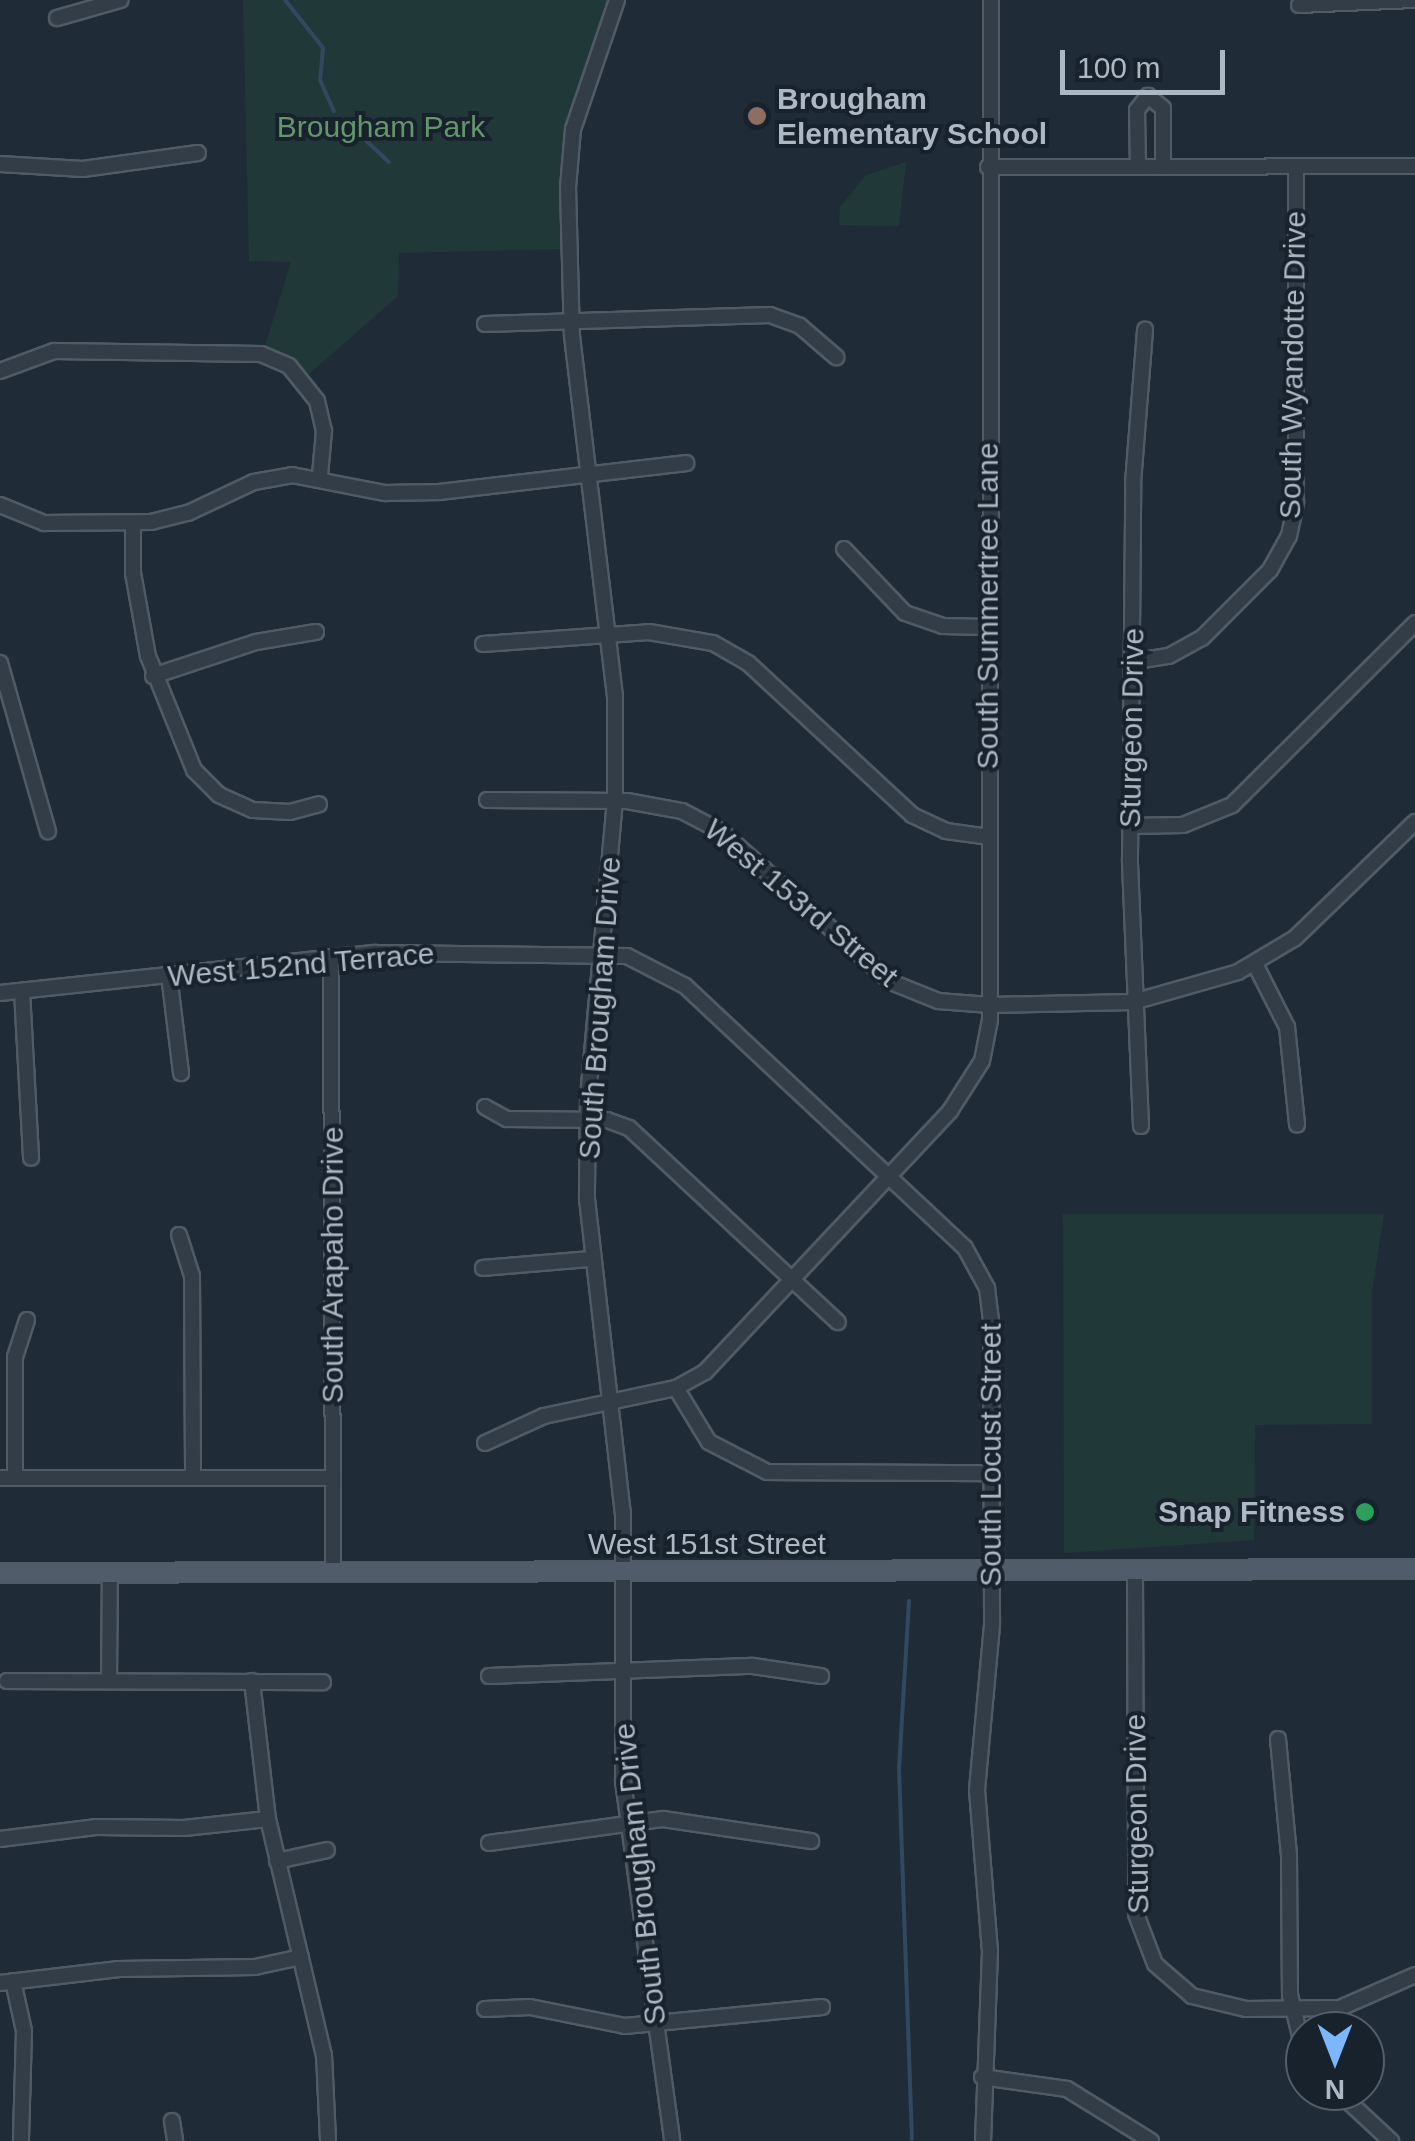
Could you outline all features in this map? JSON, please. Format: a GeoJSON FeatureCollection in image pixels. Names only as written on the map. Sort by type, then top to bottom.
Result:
{"type":"FeatureCollection","features":[{"type":"Feature","properties":{"kind":"main road","name":"West 151st Street"},"geometry":{"type":"LineString","coordinates":[[0,1573],[1415,1569]]}},
{"type":"Feature","properties":{"kind":"street"},"geometry":{"type":"LineString","coordinates":[[57,18],[120,0]]}},
{"type":"Feature","properties":{"kind":"street","name":"South Brougham Drive"},"geometry":{"type":"LineString","coordinates":[[617,0],[571,146],[571,320],[612,634],[615,800],[588,1120],[591,1259],[610,1401],[623,1572],[628,1823],[672,2141]]}},
{"type":"Feature","properties":{"kind":"street","name":"South Summertree Lane"},"geometry":{"type":"LineString","coordinates":[[676,1388],[705,1372],[888,1176],[974,1079],[988,1040],[991,0]]}},
{"type":"Feature","properties":{"kind":"street"},"geometry":{"type":"LineString","coordinates":[[1299,4],[1412,0]]}},
{"type":"Feature","properties":{"kind":"street"},"geometry":{"type":"LineString","coordinates":[[1138,167],[1137,110],[1148,96],[1163,108],[1163,167]]}},
{"type":"Feature","properties":{"kind":"street"},"geometry":{"type":"LineString","coordinates":[[0,164],[84,170],[198,154]]}},
{"type":"Feature","properties":{"kind":"street","name":"South Wyandotte Drive"},"geometry":{"type":"LineString","coordinates":[[1136,661],[1169,656],[1202,638],[1270,570],[1290,536],[1296,502],[1296,166]]}},
{"type":"Feature","properties":{"kind":"street"},"geometry":{"type":"LineString","coordinates":[[988,168],[1415,166]]}},
{"type":"Feature","properties":{"kind":"street"},"geometry":{"type":"LineString","coordinates":[[485,324],[770,315],[800,326],[836,357]]}},
{"type":"Feature","properties":{"kind":"street","name":"Sturgeon Drive"},"geometry":{"type":"LineString","coordinates":[[1141,1126],[1133,1002],[1130,826],[1136,661],[1132,484],[1146,330]]}},
{"type":"Feature","properties":{"kind":"street"},"geometry":{"type":"LineString","coordinates":[[0,370],[54,351],[261,354],[289,366],[317,400],[324,431],[320,476]]}},
{"type":"Feature","properties":{"kind":"street"},"geometry":{"type":"LineString","coordinates":[[2,510],[44,523],[133,523],[188,513],[254,482],[320,476],[396,492],[592,477],[686,463]]}},
{"type":"Feature","properties":{"kind":"street"},"geometry":{"type":"LineString","coordinates":[[133,523],[133,573],[153,676],[194,770],[218,794],[271,812],[319,804]]}},
{"type":"Feature","properties":{"kind":"street"},"geometry":{"type":"LineString","coordinates":[[844,549],[905,613],[942,626],[988,627]]}},
{"type":"Feature","properties":{"kind":"street"},"geometry":{"type":"LineString","coordinates":[[1130,826],[1182,824],[1232,805],[1415,624]]}},
{"type":"Feature","properties":{"kind":"street"},"geometry":{"type":"LineString","coordinates":[[153,676],[246,645],[316,632]]}},
{"type":"Feature","properties":{"kind":"street"},"geometry":{"type":"LineString","coordinates":[[482,644],[612,634],[680,634],[727,650],[912,815],[946,831],[988,837]]}},
{"type":"Feature","properties":{"kind":"street"},"geometry":{"type":"LineString","coordinates":[[0,663],[48,831]]}},
{"type":"Feature","properties":{"kind":"street","name":"West 153rd Street"},"geometry":{"type":"LineString","coordinates":[[487,800],[615,800],[682,810],[722,832],[891,982],[938,1001],[990,1005],[1133,1002],[1232,974],[1255,964],[1325,912],[1415,822]]}},
{"type":"Feature","properties":{"kind":"street","name":"West 152nd Terrace"},"geometry":{"type":"LineString","coordinates":[[0,993],[331,958],[602,956]]}},
{"type":"Feature","properties":{"kind":"street","name":"South Locust Street"},"geometry":{"type":"LineString","coordinates":[[602,956],[627,956],[670,974],[965,1248],[987,1288],[992,1571],[978,1790],[990,1952],[982,2077],[983,2141]]}},
{"type":"Feature","properties":{"kind":"street","name":"South Arapaho Drive"},"geometry":{"type":"LineString","coordinates":[[331,958],[333,1573]]}},
{"type":"Feature","properties":{"kind":"street"},"geometry":{"type":"LineString","coordinates":[[1255,964],[1286,1028],[1296,1124]]}},
{"type":"Feature","properties":{"kind":"street"},"geometry":{"type":"LineString","coordinates":[[169,975],[182,1073]]}},
{"type":"Feature","properties":{"kind":"street"},"geometry":{"type":"LineString","coordinates":[[22,991],[31,1158]]}},
{"type":"Feature","properties":{"kind":"street"},"geometry":{"type":"LineString","coordinates":[[485,1107],[507,1119],[588,1120],[629,1128],[838,1322]]}},
{"type":"Feature","properties":{"kind":"street"},"geometry":{"type":"LineString","coordinates":[[179,1236],[192,1276],[193,1478]]}},
{"type":"Feature","properties":{"kind":"street"},"geometry":{"type":"LineString","coordinates":[[483,1268],[591,1259]]}},
{"type":"Feature","properties":{"kind":"street"},"geometry":{"type":"LineString","coordinates":[[28,1320],[16,1357],[8,1478],[333,1478]]}},
{"type":"Feature","properties":{"kind":"street"},"geometry":{"type":"LineString","coordinates":[[485,1443],[544,1416],[676,1388],[710,1442],[767,1472],[991,1473]]}},
{"type":"Feature","properties":{"kind":"street","name":"Sturgeon Drive"},"geometry":{"type":"LineString","coordinates":[[1135,1570],[1136,1896],[1142,1937],[1164,1975],[1192,1996],[1227,2008],[1292,2010],[1360,2003],[1415,1975]]}},
{"type":"Feature","properties":{"kind":"street"},"geometry":{"type":"LineString","coordinates":[[108,1681],[110,1573]]}},
{"type":"Feature","properties":{"kind":"street"},"geometry":{"type":"LineString","coordinates":[[489,1676],[770,1666],[821,1676]]}},
{"type":"Feature","properties":{"kind":"street"},"geometry":{"type":"LineString","coordinates":[[7,1681],[323,1682]]}},
{"type":"Feature","properties":{"kind":"street"},"geometry":{"type":"LineString","coordinates":[[252,1681],[268,1819],[324,2055],[328,2141]]}},
{"type":"Feature","properties":{"kind":"street"},"geometry":{"type":"LineString","coordinates":[[1278,1739],[1288,1828],[1292,2010]]}},
{"type":"Feature","properties":{"kind":"street"},"geometry":{"type":"LineString","coordinates":[[0,1840],[98,1827],[184,1828],[268,1819]]}},
{"type":"Feature","properties":{"kind":"street"},"geometry":{"type":"LineString","coordinates":[[489,1843],[628,1823],[712,1822],[812,1841]]}},
{"type":"Feature","properties":{"kind":"street"},"geometry":{"type":"LineString","coordinates":[[277,1861],[328,1850]]}},
{"type":"Feature","properties":{"kind":"street"},"geometry":{"type":"LineString","coordinates":[[20,2141],[24,2030],[7,1982],[120,1969],[255,1967],[301,1957]]}},
{"type":"Feature","properties":{"kind":"street"},"geometry":{"type":"LineString","coordinates":[[485,2009],[530,2007],[625,2026],[822,2007]]}},
{"type":"Feature","properties":{"kind":"street"},"geometry":{"type":"LineString","coordinates":[[982,2077],[1067,2090],[1151,2141]]}},
{"type":"Feature","properties":{"kind":"street"},"geometry":{"type":"LineString","coordinates":[[1359,2111],[1390,2141]]}},
{"type":"Feature","properties":{"kind":"street"},"geometry":{"type":"LineString","coordinates":[[172,2120],[175,2141]]}},
{"type":"Feature","properties":{"kind":"green space","name":"Brougham Park"},"geometry":{"type":"Polygon","coordinates":[[[243,0],[609,0],[563,140],[560,249],[399,253],[398,296],[309,374],[265,346],[291,262],[249,261],[243,0]]]}},
{"type":"Feature","properties":{"kind":"green space"},"geometry":{"type":"Polygon","coordinates":[[[906,162],[899,226],[839,225],[840,207],[866,175],[906,162]]]}},
{"type":"Feature","properties":{"kind":"green space"},"geometry":{"type":"Polygon","coordinates":[[[1063,1214],[1384,1214],[1372,1292],[1372,1424],[1255,1425],[1254,1540],[1064,1553],[1063,1214]]]}},
{"type":"Feature","properties":{"kind":"waterway"},"geometry":{"type":"LineString","coordinates":[[285,0],[323,48],[320,80],[334,111]]}},
{"type":"Feature","properties":{"kind":"waterway"},"geometry":{"type":"LineString","coordinates":[[345,121],[389,162]]}},
{"type":"Feature","properties":{"kind":"waterway"},"geometry":{"type":"LineString","coordinates":[[909,1601],[899,1768],[912,2139]]}},
{"type":"Feature","properties":{"kind":"place","name":"Brougham Elementary School"},"geometry":{"type":"Point","coordinates":[757,116]}},
{"type":"Feature","properties":{"kind":"place","name":"Snap Fitness"},"geometry":{"type":"Point","coordinates":[1365,1512]}}]}
